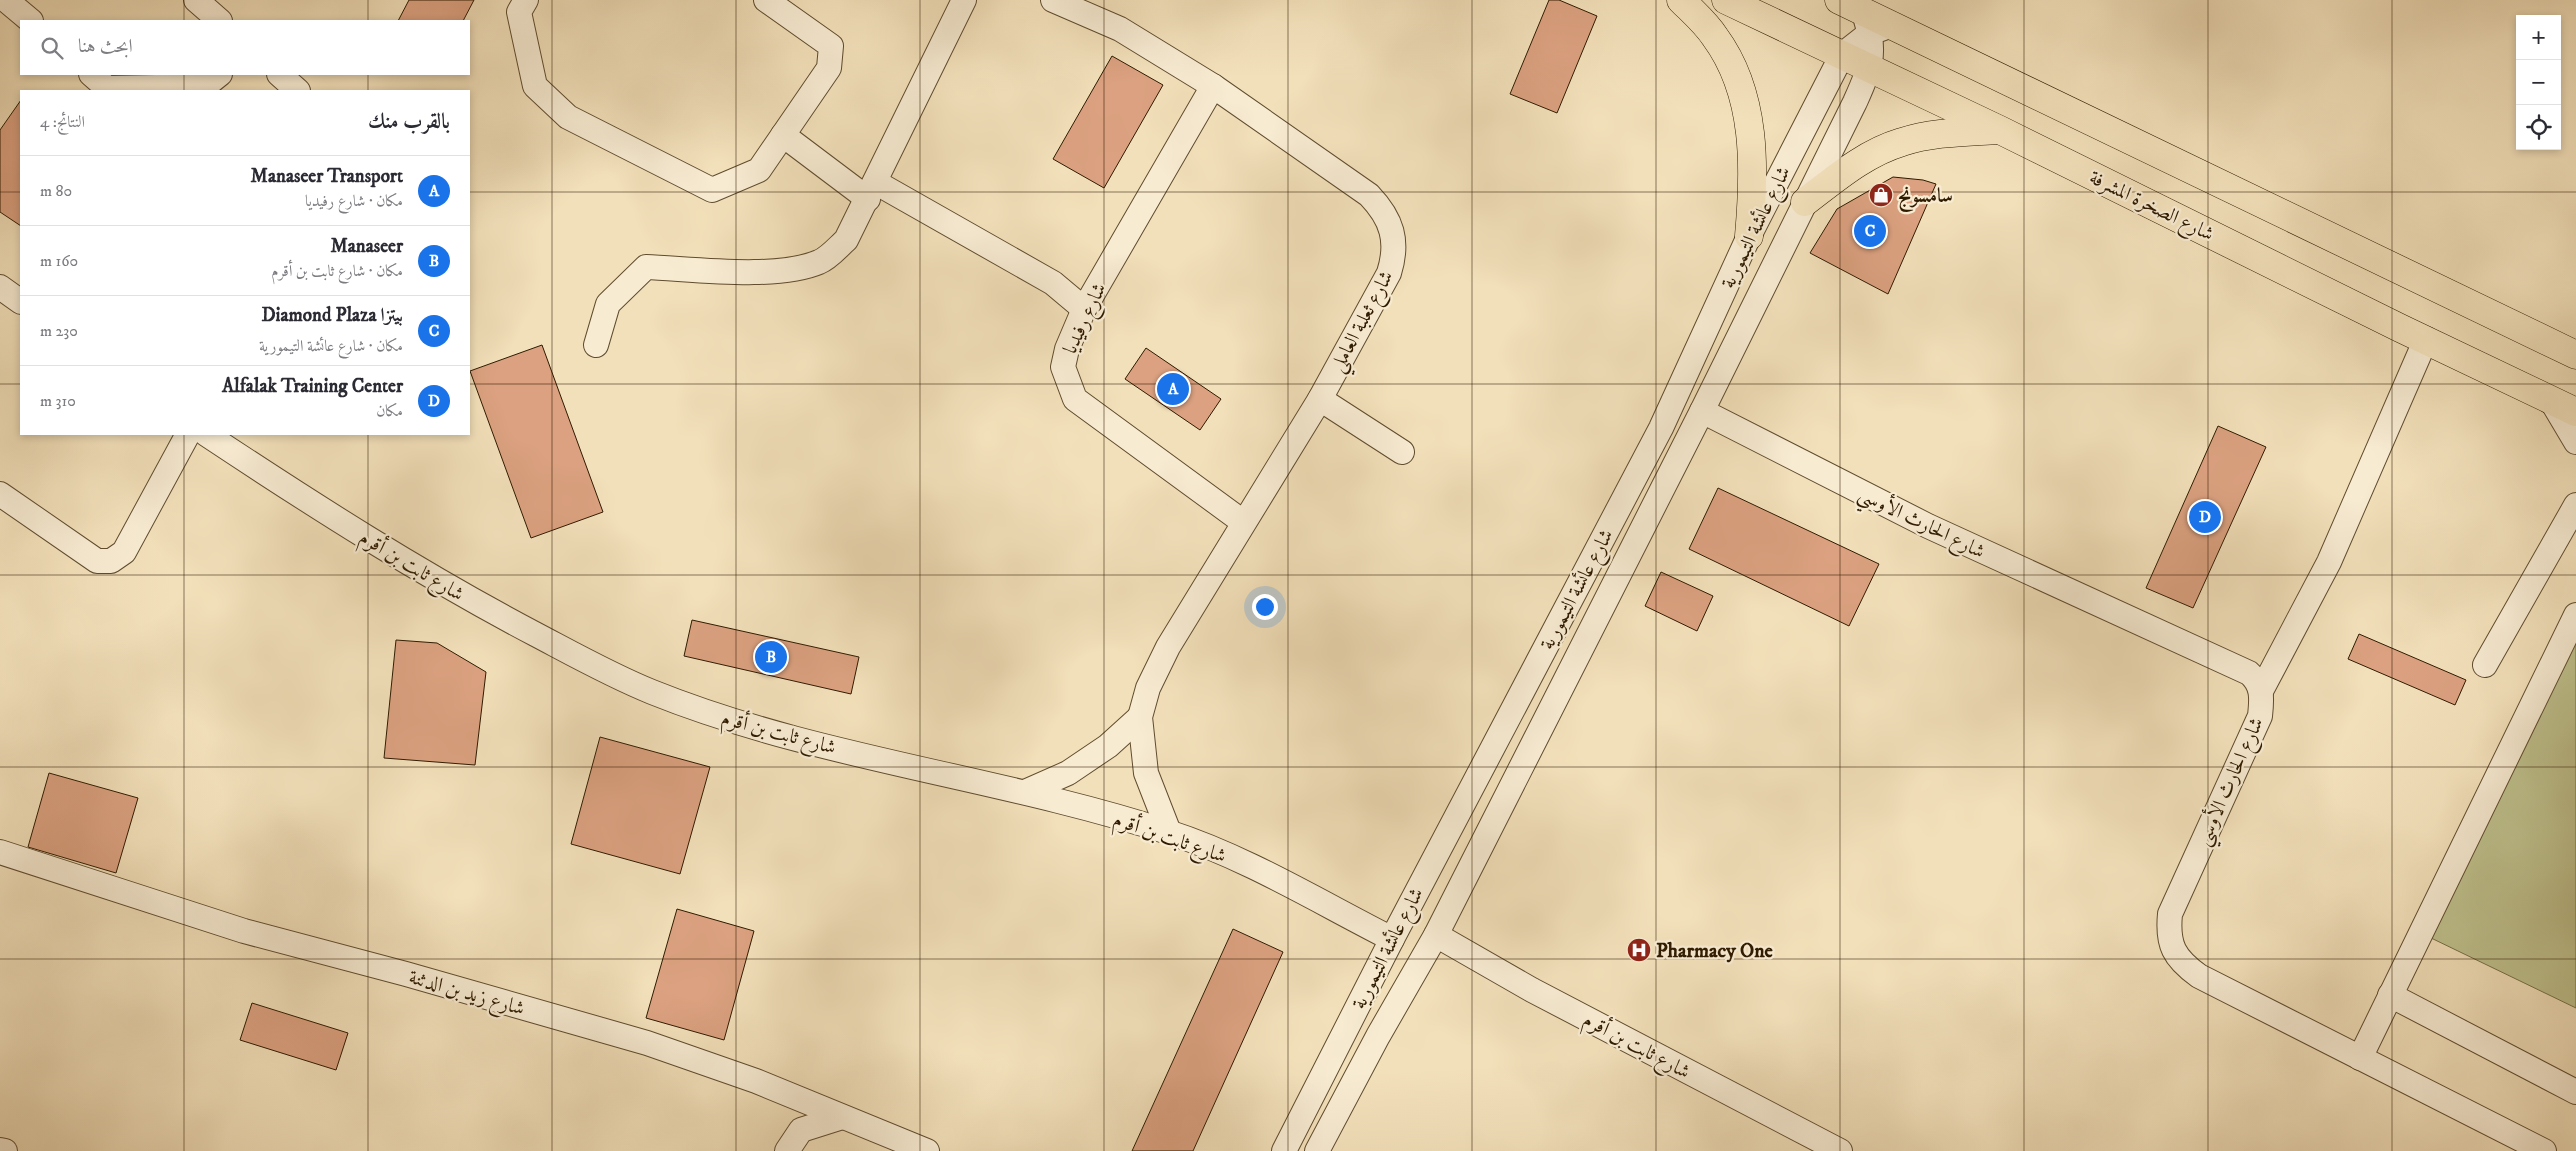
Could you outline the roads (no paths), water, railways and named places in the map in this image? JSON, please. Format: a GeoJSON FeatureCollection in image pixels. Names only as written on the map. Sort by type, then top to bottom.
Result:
{"type":"FeatureCollection","features":[{"type":"Feature","properties":{"kind":"main road"},"geometry":{"type":"LineString","coordinates":[[1682,0],[1715,36],[1732,65],[1741,88],[1747,110],[1753,166],[1749,236]]}},
{"type":"Feature","properties":{"kind":"main road","name":"شارع الصخرة المشرفة"},"geometry":{"type":"LineString","coordinates":[[1726,0],[2000,130],[2576,412]]}},
{"type":"Feature","properties":{"kind":"main road"},"geometry":{"type":"LineString","coordinates":[[1866,14],[2576,355]]}},
{"type":"Feature","properties":{"kind":"main road"},"geometry":{"type":"LineString","coordinates":[[1805,202],[1850,167],[1902,142],[1936,134],[2000,130]]}},
{"type":"Feature","properties":{"kind":"street"},"geometry":{"type":"LineString","coordinates":[[6,0],[30,20]]}},
{"type":"Feature","properties":{"kind":"street"},"geometry":{"type":"LineString","coordinates":[[196,0],[219,20]]}},
{"type":"Feature","properties":{"kind":"street"},"geometry":{"type":"LineString","coordinates":[[526,0],[519,12],[535,86],[568,117],[712,190],[759,170],[829,68],[831,46],[766,0]]}},
{"type":"Feature","properties":{"kind":"street"},"geometry":{"type":"LineString","coordinates":[[596,345],[608,304],[646,266],[765,272],[795,270],[821,261],[846,240],[964,0]]}},
{"type":"Feature","properties":{"kind":"street","name":"شارع ثعلبة العاملي"},"geometry":{"type":"LineString","coordinates":[[1053,0],[1120,29],[1214,86],[1369,195],[1382,208],[1391,229],[1395,254],[1390,273],[1320,399],[1243,522],[1168,648],[1148,688],[1140,717],[1146,773],[1169,832]]}},
{"type":"Feature","properties":{"kind":"street","name":"شارع عائشة التيمورية"},"geometry":{"type":"LineString","coordinates":[[1284,1151],[1392,939],[1661,428],[1749,236],[1842,55],[1866,14]]}},
{"type":"Feature","properties":{"kind":"street","name":"شارع عائشة التيمورية"},"geometry":{"type":"LineString","coordinates":[[1317,1151],[1378,1036],[1436,935],[1702,411],[1871,68],[1866,14]]}},
{"type":"Feature","properties":{"kind":"street"},"geometry":{"type":"LineString","coordinates":[[92,75],[107,88],[205,86],[219,75]]}},
{"type":"Feature","properties":{"kind":"street"},"geometry":{"type":"LineString","coordinates":[[279,75],[297,90]]}},
{"type":"Feature","properties":{"kind":"street","name":"شارع رفيديا"},"geometry":{"type":"LineString","coordinates":[[1214,86],[1084,309],[1067,349],[1063,367],[1075,399],[1243,522]]}},
{"type":"Feature","properties":{"kind":"street"},"geometry":{"type":"LineString","coordinates":[[783,135],[871,191],[1053,283],[1084,309]]}},
{"type":"Feature","properties":{"kind":"street"},"geometry":{"type":"LineString","coordinates":[[0,287],[20,301]]}},
{"type":"Feature","properties":{"kind":"street"},"geometry":{"type":"LineString","coordinates":[[2261,691],[2330,562],[2426,340]]}},
{"type":"Feature","properties":{"kind":"street"},"geometry":{"type":"LineString","coordinates":[[1320,399],[1402,452]]}},
{"type":"Feature","properties":{"kind":"street"},"geometry":{"type":"LineString","coordinates":[[2551,400],[2576,442]]}},
{"type":"Feature","properties":{"kind":"street","name":"شارع الحارث الأوسي"},"geometry":{"type":"LineString","coordinates":[[1702,411],[1928,526],[2249,673],[2257,680],[2261,691],[2260,716],[2256,728],[2170,914],[2169,932],[2173,951],[2184,965],[2199,976],[2544,1151]]}},
{"type":"Feature","properties":{"kind":"street"},"geometry":{"type":"LineString","coordinates":[[0,494],[97,560],[110,561],[124,552],[187,435]]}},
{"type":"Feature","properties":{"kind":"street","name":"شارع ثابت بن أقرم"},"geometry":{"type":"LineString","coordinates":[[208,435],[321,510],[461,595],[649,691],[748,727],[1025,792],[1169,832],[1237,861],[1392,939]]}},
{"type":"Feature","properties":{"kind":"street"},"geometry":{"type":"LineString","coordinates":[[2484,665],[2576,505]]}},
{"type":"Feature","properties":{"kind":"street"},"geometry":{"type":"LineString","coordinates":[[2360,1058],[2576,615]]}},
{"type":"Feature","properties":{"kind":"street"},"geometry":{"type":"LineString","coordinates":[[1025,792],[1068,773],[1108,746],[1140,717]]}},
{"type":"Feature","properties":{"kind":"street","name":"شارع زيد بن الدثنة"},"geometry":{"type":"LineString","coordinates":[[0,852],[244,931],[406,974],[647,1044],[756,1081],[927,1151]]}},
{"type":"Feature","properties":{"kind":"street","name":"شارع ثابت بن أقرم"},"geometry":{"type":"LineString","coordinates":[[1436,935],[1532,990],[1840,1151]]}},
{"type":"Feature","properties":{"kind":"street"},"geometry":{"type":"LineString","coordinates":[[2390,995],[2576,1092]]}},
{"type":"Feature","properties":{"kind":"street"},"geometry":{"type":"LineString","coordinates":[[787,1151],[801,1130],[842,1117]]}},
{"type":"Feature","properties":{"kind":"street"},"geometry":{"type":"LineString","coordinates":[[0,1150],[5,1151]]}},
{"type":"Feature","properties":{"kind":"place","name":"سامسونج"},"geometry":{"type":"Point","coordinates":[1881,195]}},
{"type":"Feature","properties":{"kind":"place","name":"بيتزا Diamond Plaza"},"geometry":{"type":"Point","coordinates":[1870,231]}},
{"type":"Feature","properties":{"kind":"place","name":"Manaseer Transport"},"geometry":{"type":"Point","coordinates":[1173,389]}},
{"type":"Feature","properties":{"kind":"place","name":"Alfalak Training Center"},"geometry":{"type":"Point","coordinates":[2205,517]}},
{"type":"Feature","properties":{"kind":"place","name":"Manaseer"},"geometry":{"type":"Point","coordinates":[771,657]}},
{"type":"Feature","properties":{"kind":"place","name":"Pharmacy One"},"geometry":{"type":"Point","coordinates":[1639,950]}}]}
